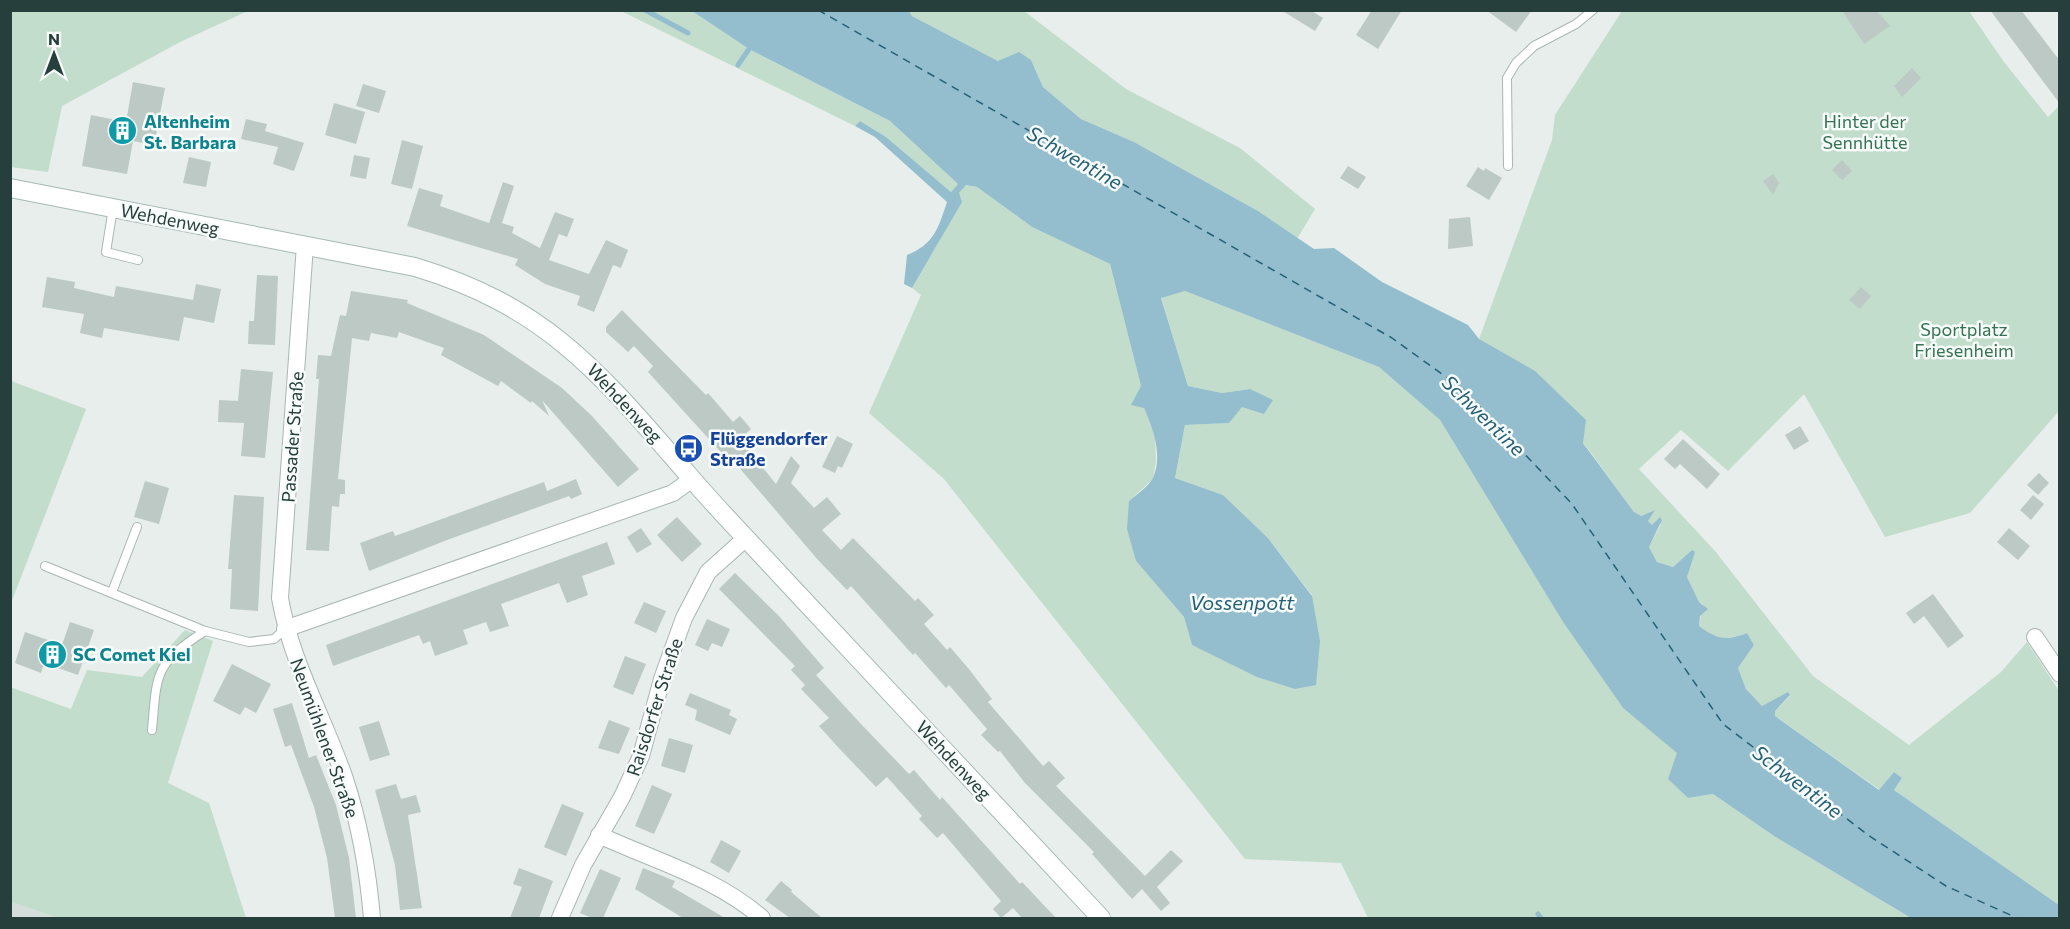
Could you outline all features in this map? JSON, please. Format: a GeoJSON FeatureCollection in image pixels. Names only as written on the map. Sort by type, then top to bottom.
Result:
{"type":"FeatureCollection","features":[{"type":"Feature","properties":{"kind":"main road","name":"Wehdenweg"},"geometry":{"type":"LineString","coordinates":[[10,188],[416,267],[477,289],[512,306],[575,351],[605,379],[746,538],[1101,918]]}},
{"type":"Feature","properties":{"kind":"street","name":"Passader Straße"},"geometry":{"type":"LineString","coordinates":[[285,628],[280,598],[305,245]]}},
{"type":"Feature","properties":{"kind":"street"},"geometry":{"type":"LineString","coordinates":[[285,628],[673,493],[692,479]]}},
{"type":"Feature","properties":{"kind":"street","name":"Raisdorfer Straße"},"geometry":{"type":"LineString","coordinates":[[561,918],[583,865],[622,797],[641,756],[662,679],[684,618],[708,572],[746,538]]}},
{"type":"Feature","properties":{"kind":"street","name":"Neumühlener Straße"},"geometry":{"type":"LineString","coordinates":[[285,628],[345,779],[367,868],[372,918]]}},
{"type":"Feature","properties":{"kind":"street"},"geometry":{"type":"LineString","coordinates":[[2036,637],[2060,674]]}},
{"type":"Feature","properties":{"kind":"street"},"geometry":{"type":"LineString","coordinates":[[599,835],[694,875],[734,898],[762,918]]}},
{"type":"Feature","properties":{"kind":"lane"},"geometry":{"type":"LineString","coordinates":[[1508,166],[1507,78],[1516,63],[1534,46],[1576,24],[1593,10]]}},
{"type":"Feature","properties":{"kind":"lane"},"geometry":{"type":"LineString","coordinates":[[113,208],[106,252],[138,260]]}},
{"type":"Feature","properties":{"kind":"lane"},"geometry":{"type":"LineString","coordinates":[[112,592],[137,527]]}},
{"type":"Feature","properties":{"kind":"lane"},"geometry":{"type":"LineString","coordinates":[[45,566],[205,631],[249,642],[274,639],[285,628]]}},
{"type":"Feature","properties":{"kind":"lane"},"geometry":{"type":"LineString","coordinates":[[152,730],[157,678],[163,665],[181,647],[205,631]]}},
{"type":"Feature","properties":{"kind":"shaded area"},"geometry":{"type":"Polygon","coordinates":[[[11,902],[58,918],[11,918],[11,902]]]}},
{"type":"Feature","properties":{"kind":"green space"},"geometry":{"type":"Polygon","coordinates":[[[11,10],[248,11],[182,41],[62,106],[48,172],[11,167],[11,10]]]}},
{"type":"Feature","properties":{"kind":"green space"},"geometry":{"type":"Polygon","coordinates":[[[621,11],[692,11],[749,49],[890,121],[958,184],[951,192],[886,137],[860,121],[855,126],[621,11]]]}},
{"type":"Feature","properties":{"kind":"green space"},"geometry":{"type":"Polygon","coordinates":[[[909,11],[1024,11],[1126,89],[1240,148],[1315,209],[1297,239],[1258,211],[1134,142],[1081,119],[1043,87],[1031,60],[998,61],[912,16],[909,11]]]}},
{"type":"Feature","properties":{"kind":"green space"},"geometry":{"type":"Polygon","coordinates":[[[1622,11],[1969,11],[2004,62],[2048,117],[2059,106],[2059,411],[1970,513],[1885,537],[1804,394],[1728,471],[1681,430],[1639,469],[1715,551],[1813,676],[1909,745],[2001,672],[2027,642],[2059,691],[2059,905],[1894,790],[1902,778],[1894,772],[1880,790],[1775,716],[1775,711],[1790,696],[1788,693],[1762,706],[1746,689],[1738,668],[1754,645],[1747,633],[1722,638],[1699,626],[1703,604],[1699,602],[1687,577],[1692,550],[1673,567],[1657,562],[1649,547],[1661,524],[1652,525],[1648,521],[1653,511],[1640,516],[1634,512],[1583,442],[1479,339],[1552,140],[1555,115],[1622,11]]]}},
{"type":"Feature","properties":{"kind":"green space"},"geometry":{"type":"Polygon","coordinates":[[[965,185],[977,187],[1032,227],[1110,264],[1141,386],[1144,408],[1155,432],[1156,461],[1153,479],[1129,501],[1136,561],[1184,617],[1192,645],[1224,659],[1312,595],[1268,538],[1223,495],[1175,478],[1185,425],[1229,423],[1250,389],[1222,393],[1188,386],[1161,297],[1185,291],[1379,367],[1440,420],[1563,622],[1623,708],[1678,753],[1669,779],[1688,798],[1713,794],[1774,836],[1911,918],[1368,918],[1341,863],[1245,859],[944,479],[869,413],[921,295],[912,288],[940,240],[959,193],[965,185]]]}},
{"type":"Feature","properties":{"kind":"green space"},"geometry":{"type":"Polygon","coordinates":[[[10,381],[86,409],[11,603],[10,381]]]}},
{"type":"Feature","properties":{"kind":"green space"},"geometry":{"type":"Polygon","coordinates":[[[185,630],[213,641],[168,783],[209,803],[246,918],[58,918],[11,902],[10,687],[71,709],[87,670],[142,677],[185,630]]]}},
{"type":"Feature","properties":{"kind":"water"},"geometry":{"type":"Polygon","coordinates":[[[692,11],[909,11],[912,16],[998,61],[1019,52],[1031,60],[1043,87],[1081,119],[1134,142],[1258,211],[1314,249],[1334,248],[1382,282],[1468,325],[1479,339],[1535,371],[1586,420],[1583,443],[1634,512],[1641,516],[1655,510],[1648,521],[1652,525],[1660,517],[1662,520],[1649,547],[1657,562],[1673,567],[1692,550],[1695,552],[1687,577],[1699,602],[1708,609],[1700,616],[1699,626],[1722,638],[1747,633],[1754,645],[1738,668],[1746,689],[1762,706],[1788,692],[1790,695],[1775,711],[1775,716],[1879,790],[1894,772],[1902,778],[1894,790],[2059,905],[2059,918],[1911,918],[1774,836],[1713,794],[1688,798],[1668,779],[1677,753],[1623,708],[1563,622],[1440,420],[1379,367],[1185,291],[1161,298],[1188,386],[1222,393],[1250,389],[1273,400],[1264,414],[1242,407],[1229,423],[1185,425],[1175,478],[1223,495],[1268,538],[1312,596],[1320,641],[1316,685],[1295,689],[1257,677],[1192,645],[1184,617],[1136,561],[1127,529],[1129,501],[1153,478],[1157,451],[1151,424],[1144,408],[1131,405],[1141,386],[1110,264],[1032,227],[977,187],[966,185],[959,193],[962,202],[912,288],[904,284],[907,255],[929,241],[941,220],[947,202],[875,137],[855,126],[860,121],[886,137],[951,192],[958,184],[890,121],[749,49],[692,11]]]}},
{"type":"Feature","properties":{"kind":"building"},"geometry":{"type":"Polygon","coordinates":[[[1281,10],[1310,10],[1323,18],[1315,31],[1281,10]]]}},
{"type":"Feature","properties":{"kind":"building"},"geometry":{"type":"Polygon","coordinates":[[[1372,10],[1402,10],[1378,49],[1356,35],[1372,10]]]}},
{"type":"Feature","properties":{"kind":"building"},"geometry":{"type":"Polygon","coordinates":[[[1486,10],[1532,10],[1516,32],[1486,10]]]}},
{"type":"Feature","properties":{"kind":"building"},"geometry":{"type":"Polygon","coordinates":[[[1842,10],[1876,10],[1890,26],[1864,44],[1842,10]]]}},
{"type":"Feature","properties":{"kind":"building"},"geometry":{"type":"Polygon","coordinates":[[[1990,10],[2021,10],[2060,61],[2060,104],[1990,10]]]}},
{"type":"Feature","properties":{"kind":"building"},"geometry":{"type":"Polygon","coordinates":[[[1912,68],[1921,78],[1902,97],[1894,86],[1912,68]]]}},
{"type":"Feature","properties":{"kind":"building","name":"Altenheim St. Barbara"},"geometry":{"type":"Polygon","coordinates":[[[133,82],[165,88],[154,145],[133,141],[127,174],[82,166],[91,115],[126,122],[133,82]]]}},
{"type":"Feature","properties":{"kind":"building"},"geometry":{"type":"Polygon","coordinates":[[[363,84],[386,91],[379,113],[356,106],[363,84]]]}},
{"type":"Feature","properties":{"kind":"building"},"geometry":{"type":"Polygon","coordinates":[[[334,103],[365,112],[356,144],[325,135],[334,103]]]}},
{"type":"Feature","properties":{"kind":"building"},"geometry":{"type":"Polygon","coordinates":[[[246,119],[267,124],[265,131],[304,143],[294,171],[273,164],[278,147],[241,139],[246,119]]]}},
{"type":"Feature","properties":{"kind":"building"},"geometry":{"type":"Polygon","coordinates":[[[402,140],[423,146],[412,189],[391,184],[402,140]]]}},
{"type":"Feature","properties":{"kind":"building"},"geometry":{"type":"Polygon","coordinates":[[[354,155],[370,158],[366,179],[350,176],[354,155]]]}},
{"type":"Feature","properties":{"kind":"building"},"geometry":{"type":"Polygon","coordinates":[[[189,157],[211,162],[206,187],[183,183],[189,157]]]}},
{"type":"Feature","properties":{"kind":"building"},"geometry":{"type":"Polygon","coordinates":[[[1842,160],[1852,171],[1842,180],[1832,170],[1842,160]]]}},
{"type":"Feature","properties":{"kind":"building"},"geometry":{"type":"Polygon","coordinates":[[[1348,166],[1366,177],[1358,189],[1340,178],[1348,166]]]}},
{"type":"Feature","properties":{"kind":"building"},"geometry":{"type":"Polygon","coordinates":[[[1478,167],[1484,171],[1485,168],[1502,178],[1489,200],[1466,186],[1478,167]]]}},
{"type":"Feature","properties":{"kind":"building"},"geometry":{"type":"Polygon","coordinates":[[[1773,174],[1779,183],[1773,195],[1763,181],[1773,174]]]}},
{"type":"Feature","properties":{"kind":"building"},"geometry":{"type":"Polygon","coordinates":[[[503,182],[514,186],[502,223],[514,227],[512,233],[540,248],[555,212],[574,219],[567,237],[559,234],[549,260],[589,274],[606,240],[628,250],[621,268],[613,265],[594,312],[577,305],[580,296],[545,284],[515,265],[518,259],[407,226],[419,188],[443,195],[440,206],[489,223],[503,182]]]}},
{"type":"Feature","properties":{"kind":"building"},"geometry":{"type":"Polygon","coordinates":[[[1470,217],[1473,246],[1448,249],[1449,219],[1470,217]]]}},
{"type":"Feature","properties":{"kind":"building"},"geometry":{"type":"Polygon","coordinates":[[[257,275],[278,276],[275,345],[248,344],[249,321],[254,321],[257,275]]]}},
{"type":"Feature","properties":{"kind":"building"},"geometry":{"type":"Polygon","coordinates":[[[47,277],[75,282],[74,288],[114,297],[116,286],[193,300],[196,284],[221,289],[214,323],[184,317],[179,341],[104,328],[102,338],[80,333],[84,314],[42,307],[47,277]]]}},
{"type":"Feature","properties":{"kind":"building"},"geometry":{"type":"Polygon","coordinates":[[[1861,287],[1871,296],[1860,309],[1849,300],[1861,287]]]}},
{"type":"Feature","properties":{"kind":"building"},"geometry":{"type":"Polygon","coordinates":[[[351,291],[408,300],[407,303],[484,335],[562,388],[592,416],[639,469],[618,487],[542,400],[549,416],[532,401],[531,403],[501,381],[498,386],[441,355],[444,348],[399,332],[397,338],[371,333],[369,341],[352,338],[338,479],[345,480],[345,494],[340,494],[339,507],[332,506],[329,551],[306,550],[319,379],[316,379],[318,355],[331,356],[340,315],[346,316],[351,291]]]}},
{"type":"Feature","properties":{"kind":"building"},"geometry":{"type":"Polygon","coordinates":[[[622,310],[706,395],[708,393],[733,422],[740,416],[751,429],[743,436],[748,444],[745,446],[776,484],[791,456],[800,466],[791,483],[814,508],[827,497],[841,514],[822,530],[841,550],[853,538],[915,601],[918,598],[934,615],[924,624],[947,650],[950,647],[968,668],[992,699],[988,702],[1043,766],[1049,761],[1065,778],[1056,786],[1145,876],[1171,850],[1183,861],[1157,887],[1170,903],[1161,911],[1142,889],[1132,899],[1092,854],[1094,852],[1025,783],[1000,751],[998,752],[981,735],[987,729],[949,685],[946,688],[851,586],[847,590],[818,560],[731,458],[728,460],[648,372],[653,366],[634,346],[628,352],[606,332],[606,327],[622,310]]]}},
{"type":"Feature","properties":{"kind":"building"},"geometry":{"type":"Polygon","coordinates":[[[241,369],[273,372],[265,458],[241,456],[244,423],[218,422],[219,400],[238,401],[241,369]]]}},
{"type":"Feature","properties":{"kind":"building"},"geometry":{"type":"Polygon","coordinates":[[[1800,426],[1809,441],[1794,450],[1785,435],[1800,426]]]}},
{"type":"Feature","properties":{"kind":"building"},"geometry":{"type":"Polygon","coordinates":[[[837,436],[853,444],[842,468],[838,466],[835,473],[822,467],[837,436]]]}},
{"type":"Feature","properties":{"kind":"building"},"geometry":{"type":"Polygon","coordinates":[[[1683,439],[1720,474],[1707,489],[1680,464],[1675,469],[1664,459],[1683,439]]]}},
{"type":"Feature","properties":{"kind":"building"},"geometry":{"type":"Polygon","coordinates":[[[2039,473],[2049,483],[2038,495],[2027,485],[2039,473]]]}},
{"type":"Feature","properties":{"kind":"building"},"geometry":{"type":"Polygon","coordinates":[[[576,479],[582,494],[571,499],[569,496],[369,571],[360,543],[393,531],[395,536],[544,482],[547,491],[576,479]]]}},
{"type":"Feature","properties":{"kind":"building"},"geometry":{"type":"Polygon","coordinates":[[[145,481],[169,488],[159,524],[134,517],[145,481]]]}},
{"type":"Feature","properties":{"kind":"building"},"geometry":{"type":"Polygon","coordinates":[[[234,495],[264,497],[258,611],[230,609],[232,569],[228,569],[234,495]]]}},
{"type":"Feature","properties":{"kind":"building"},"geometry":{"type":"Polygon","coordinates":[[[2033,495],[2044,504],[2031,520],[2020,510],[2033,495]]]}},
{"type":"Feature","properties":{"kind":"building"},"geometry":{"type":"Polygon","coordinates":[[[677,517],[702,544],[682,562],[657,535],[677,517]]]}},
{"type":"Feature","properties":{"kind":"building"},"geometry":{"type":"Polygon","coordinates":[[[641,528],[652,544],[637,553],[627,537],[641,528]]]}},
{"type":"Feature","properties":{"kind":"building"},"geometry":{"type":"Polygon","coordinates":[[[2009,528],[2030,546],[2018,560],[1997,542],[2009,528]]]}},
{"type":"Feature","properties":{"kind":"building"},"geometry":{"type":"Polygon","coordinates":[[[607,542],[615,564],[582,576],[588,595],[567,603],[559,583],[501,604],[509,626],[490,632],[486,622],[463,630],[468,644],[435,656],[430,641],[423,644],[419,635],[333,666],[326,645],[607,542]]]}},
{"type":"Feature","properties":{"kind":"building"},"geometry":{"type":"Polygon","coordinates":[[[735,573],[779,616],[824,668],[816,675],[860,723],[909,774],[914,770],[940,800],[942,797],[1020,884],[1022,882],[1056,918],[1022,918],[1013,908],[1001,918],[993,909],[1001,901],[943,833],[937,838],[919,819],[922,816],[887,777],[876,787],[836,745],[819,726],[829,718],[801,689],[805,685],[791,670],[795,666],[719,589],[735,573]]]}},
{"type":"Feature","properties":{"kind":"building"},"geometry":{"type":"Polygon","coordinates":[[[1933,594],[1964,636],[1948,648],[1924,616],[1914,624],[1906,613],[1933,594]]]}},
{"type":"Feature","properties":{"kind":"building"},"geometry":{"type":"Polygon","coordinates":[[[644,602],[666,611],[656,633],[634,623],[644,602]]]}},
{"type":"Feature","properties":{"kind":"building"},"geometry":{"type":"Polygon","coordinates":[[[707,619],[730,629],[722,647],[712,643],[708,651],[695,645],[707,619]]]}},
{"type":"Feature","properties":{"kind":"building","name":"SC Comet Kiel"},"geometry":{"type":"Polygon","coordinates":[[[70,622],[94,630],[78,675],[44,663],[41,673],[15,663],[25,632],[62,645],[70,622]]]}},
{"type":"Feature","properties":{"kind":"building"},"geometry":{"type":"Polygon","coordinates":[[[625,656],[646,664],[633,695],[613,687],[625,656]]]}},
{"type":"Feature","properties":{"kind":"building"},"geometry":{"type":"Polygon","coordinates":[[[232,664],[271,684],[256,713],[245,707],[240,715],[213,701],[232,664]]]}},
{"type":"Feature","properties":{"kind":"building"},"geometry":{"type":"Polygon","coordinates":[[[690,693],[731,710],[729,715],[737,719],[730,735],[695,720],[697,710],[685,705],[690,693]]]}},
{"type":"Feature","properties":{"kind":"building"},"geometry":{"type":"Polygon","coordinates":[[[292,703],[309,758],[316,755],[336,805],[349,858],[356,918],[335,918],[327,858],[314,807],[291,745],[285,747],[273,709],[292,703]]]}},
{"type":"Feature","properties":{"kind":"building"},"geometry":{"type":"Polygon","coordinates":[[[609,720],[630,728],[619,754],[598,748],[609,720]]]}},
{"type":"Feature","properties":{"kind":"building"},"geometry":{"type":"Polygon","coordinates":[[[379,721],[390,755],[370,761],[359,727],[379,721]]]}},
{"type":"Feature","properties":{"kind":"building"},"geometry":{"type":"Polygon","coordinates":[[[669,738],[693,745],[685,773],[661,766],[669,738]]]}},
{"type":"Feature","properties":{"kind":"building"},"geometry":{"type":"Polygon","coordinates":[[[396,784],[401,799],[416,795],[421,812],[408,815],[422,908],[400,910],[395,865],[375,790],[396,784]]]}},
{"type":"Feature","properties":{"kind":"building"},"geometry":{"type":"Polygon","coordinates":[[[652,785],[672,794],[654,834],[635,826],[652,785]]]}},
{"type":"Feature","properties":{"kind":"building"},"geometry":{"type":"Polygon","coordinates":[[[562,804],[584,813],[566,856],[544,847],[562,804]]]}},
{"type":"Feature","properties":{"kind":"building"},"geometry":{"type":"Polygon","coordinates":[[[721,840],[741,851],[729,873],[710,862],[721,840]]]}},
{"type":"Feature","properties":{"kind":"building"},"geometry":{"type":"Polygon","coordinates":[[[519,868],[553,881],[539,918],[510,918],[522,887],[513,884],[519,868]]]}},
{"type":"Feature","properties":{"kind":"building"},"geometry":{"type":"Polygon","coordinates":[[[643,868],[675,881],[672,887],[725,918],[683,918],[635,889],[643,868]]]}},
{"type":"Feature","properties":{"kind":"building"},"geometry":{"type":"Polygon","coordinates":[[[600,869],[621,878],[603,918],[592,918],[580,913],[600,869]]]}},
{"type":"Feature","properties":{"kind":"building"},"geometry":{"type":"Polygon","coordinates":[[[781,881],[822,918],[790,918],[765,900],[781,881]]]}},
{"type":"Feature","properties":{"kind":"waterway"},"geometry":{"type":"LineString","coordinates":[[645,10],[688,33]]}},
{"type":"Feature","properties":{"kind":"waterway"},"geometry":{"type":"LineString","coordinates":[[738,65],[749,49]]}},
{"type":"Feature","properties":{"kind":"waterway"},"geometry":{"type":"LineString","coordinates":[[1538,914],[1541,918]]}},
{"type":"Feature","properties":{"kind":"ferry route"},"geometry":{"type":"LineString","coordinates":[[818,10],[1392,338],[1464,390],[1572,504],[1723,724],[1868,835],[1946,886],[2017,918]]}},
{"type":"Feature","properties":{"kind":"place","name":"Altenheim St. Barbara"},"geometry":{"type":"Point","coordinates":[123,131]}},
{"type":"Feature","properties":{"kind":"place","name":"Flüggendorfer Straße"},"geometry":{"type":"Point","coordinates":[689,448]}},
{"type":"Feature","properties":{"kind":"place","name":"SC Comet Kiel"},"geometry":{"type":"Point","coordinates":[52,654]}},
{"type":"Feature","properties":{"kind":"park label","name":"Hinter der Sennhütte"},"geometry":{"type":"Point","coordinates":[1865,131]}},
{"type":"Feature","properties":{"kind":"park label","name":"Sportplatz Friesenheim"},"geometry":{"type":"Point","coordinates":[1964,339]}},
{"type":"Feature","properties":{"kind":"water label","name":"Schwentine"},"geometry":{"type":"Point","coordinates":[1075,157]}},
{"type":"Feature","properties":{"kind":"water label","name":"Schwentine"},"geometry":{"type":"Point","coordinates":[1484,415]}},
{"type":"Feature","properties":{"kind":"water label","name":"Vossenpott"},"geometry":{"type":"Point","coordinates":[1242,602]}},
{"type":"Feature","properties":{"kind":"water label","name":"Schwentine"},"geometry":{"type":"Point","coordinates":[1798,781]}}]}
